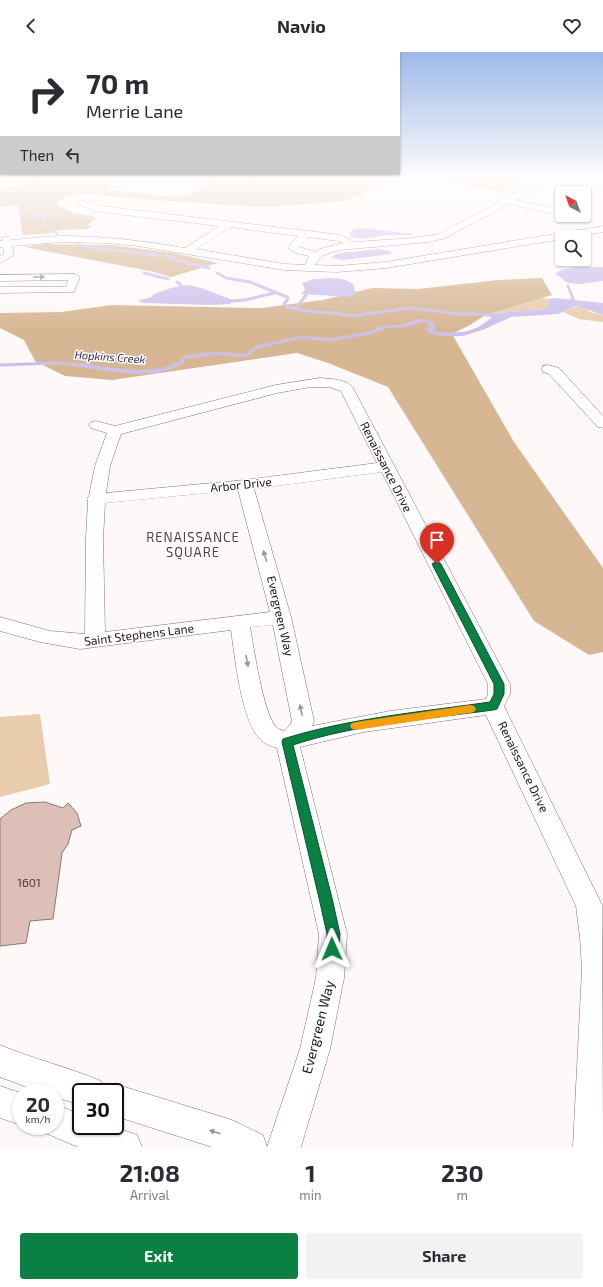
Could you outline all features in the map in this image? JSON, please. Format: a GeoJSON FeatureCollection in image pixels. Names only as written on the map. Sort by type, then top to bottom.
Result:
{"type":"FeatureCollection","features":[{"type":"Feature","properties":{"kind":"street"},"geometry":{"type":"LineString","coordinates":[[189,248],[220,230]]}},
{"type":"Feature","properties":{"kind":"street"},"geometry":{"type":"LineString","coordinates":[[272,230],[341,238],[353,245]]}},
{"type":"Feature","properties":{"kind":"street"},"geometry":{"type":"LineString","coordinates":[[313,262],[329,250],[353,245],[436,238],[453,230]]}},
{"type":"Feature","properties":{"kind":"street"},"geometry":{"type":"LineString","coordinates":[[0,260],[9,255],[3,241],[119,236],[189,248],[255,263],[313,262],[337,269],[386,265],[575,230]]}},
{"type":"Feature","properties":{"kind":"street"},"geometry":{"type":"LineString","coordinates":[[306,234],[295,244],[293,248],[313,262]]}},
{"type":"Feature","properties":{"kind":"street"},"geometry":{"type":"LineString","coordinates":[[0,278],[76,277],[70,290],[0,290]]}},
{"type":"Feature","properties":{"kind":"street"},"geometry":{"type":"LineString","coordinates":[[548,368],[554,371],[603,424]]}},
{"type":"Feature","properties":{"kind":"street","name":"Renaissance Drive"},"geometry":{"type":"LineString","coordinates":[[115,431],[276,389],[303,384],[332,382],[346,388],[499,684],[499,694],[493,706],[589,906],[596,951],[590,1147]]}},
{"type":"Feature","properties":{"kind":"street"},"geometry":{"type":"LineString","coordinates":[[95,640],[94,534],[96,499],[107,448],[115,431],[96,425]]}},
{"type":"Feature","properties":{"kind":"street","name":"Arbor Drive"},"geometry":{"type":"LineString","coordinates":[[96,499],[245,485],[386,467]]}},
{"type":"Feature","properties":{"kind":"street","name":"Evergreen Way"},"geometry":{"type":"LineString","coordinates":[[245,485],[281,617],[303,722],[300,730],[287,742],[326,898],[333,934],[330,978],[315,1049],[284,1147]]}},
{"type":"Feature","properties":{"kind":"street","name":"Saint Stephens Lane"},"geometry":{"type":"LineString","coordinates":[[0,624],[33,635],[58,640],[80,642],[281,617]]}},
{"type":"Feature","properties":{"kind":"street"},"geometry":{"type":"LineString","coordinates":[[239,622],[259,716],[263,726],[269,734],[287,742],[313,734],[380,722],[493,706]]}},
{"type":"Feature","properties":{"kind":"street"},"geometry":{"type":"LineString","coordinates":[[0,1048],[13,1066],[72,1086]]}},
{"type":"Feature","properties":{"kind":"street"},"geometry":{"type":"LineString","coordinates":[[0,1102],[12,1106]]}},
{"type":"Feature","properties":{"kind":"street"},"geometry":{"type":"LineString","coordinates":[[124,1103],[232,1138],[251,1147]]}},
{"type":"Feature","properties":{"kind":"street"},"geometry":{"type":"LineString","coordinates":[[64,1124],[89,1135],[125,1147]]}},
{"type":"Feature","properties":{"kind":"shaded area"},"geometry":{"type":"Polygon","coordinates":[[[22,230],[60,230],[49,233],[23,235],[22,230]]]}},
{"type":"Feature","properties":{"kind":"shaded area"},"geometry":{"type":"Polygon","coordinates":[[[353,230],[380,230],[414,235],[388,235],[362,239],[351,237],[350,233],[353,230]]]}},
{"type":"Feature","properties":{"kind":"shaded area"},"geometry":{"type":"Polygon","coordinates":[[[44,244],[111,245],[174,253],[218,263],[171,277],[150,271],[24,247],[44,244]]]}},
{"type":"Feature","properties":{"kind":"shaded area"},"geometry":{"type":"Polygon","coordinates":[[[380,249],[390,251],[392,254],[343,260],[331,258],[340,253],[380,249]]]}},
{"type":"Feature","properties":{"kind":"shaded area"},"geometry":{"type":"Polygon","coordinates":[[[576,267],[603,267],[603,281],[579,284],[568,283],[556,274],[561,270],[576,267]]]}},
{"type":"Feature","properties":{"kind":"shaded area"},"geometry":{"type":"Polygon","coordinates":[[[335,278],[345,280],[354,285],[355,295],[351,297],[301,294],[305,290],[302,283],[314,279],[335,278]]]}},
{"type":"Feature","properties":{"kind":"shaded area"},"geometry":{"type":"Polygon","coordinates":[[[542,278],[552,295],[487,314],[452,334],[514,442],[603,568],[603,652],[589,655],[534,621],[388,387],[328,363],[297,353],[112,380],[65,376],[35,361],[24,340],[0,328],[0,313],[61,312],[111,305],[261,308],[323,300],[372,288],[418,289],[498,280],[542,278]]]}},
{"type":"Feature","properties":{"kind":"shaded area"},"geometry":{"type":"Polygon","coordinates":[[[187,285],[201,288],[233,300],[230,304],[210,305],[144,303],[138,301],[171,288],[187,285]]]}},
{"type":"Feature","properties":{"kind":"shaded area"},"geometry":{"type":"Polygon","coordinates":[[[555,298],[603,303],[603,315],[577,306],[558,314],[511,317],[485,329],[463,336],[441,336],[430,334],[427,332],[429,323],[424,321],[407,327],[388,328],[377,332],[372,332],[378,327],[404,324],[418,319],[428,320],[435,323],[434,329],[437,332],[453,333],[466,331],[479,326],[492,317],[453,315],[444,312],[496,313],[546,309],[548,308],[549,299],[555,298]]]}},
{"type":"Feature","properties":{"kind":"shaded area"},"geometry":{"type":"Polygon","coordinates":[[[531,299],[551,299],[548,308],[546,309],[496,313],[481,312],[531,299]]]}},
{"type":"Feature","properties":{"kind":"shaded area"},"geometry":{"type":"Polygon","coordinates":[[[579,306],[590,312],[603,315],[603,322],[579,319],[563,312],[579,306]]]}},
{"type":"Feature","properties":{"kind":"shaded area"},"geometry":{"type":"Polygon","coordinates":[[[40,714],[50,784],[0,797],[0,717],[40,714]]]}},
{"type":"Feature","properties":{"kind":"building"},"geometry":{"type":"Polygon","coordinates":[[[45,802],[63,808],[68,803],[77,813],[81,826],[72,830],[68,844],[62,853],[53,919],[30,921],[26,943],[0,946],[0,819],[11,810],[26,803],[45,802]]]}},
{"type":"Feature","properties":{"kind":"waterway"},"geometry":{"type":"LineString","coordinates":[[51,230],[58,234]]}},
{"type":"Feature","properties":{"kind":"waterway","name":"Hopkins Creek"},"geometry":{"type":"LineString","coordinates":[[76,244],[93,248],[174,257],[180,262]]}},
{"type":"Feature","properties":{"kind":"waterway","name":"Hopkins Creek"},"geometry":{"type":"LineString","coordinates":[[179,261],[209,268]]}},
{"type":"Feature","properties":{"kind":"waterway"},"geometry":{"type":"LineString","coordinates":[[144,273],[168,279]]}},
{"type":"Feature","properties":{"kind":"waterway","name":"Hopkins Creek"},"geometry":{"type":"LineString","coordinates":[[217,273],[226,278],[250,282],[287,297],[288,299],[284,304],[287,307],[312,312],[336,313],[352,316],[410,308],[446,312]]}},
{"type":"Feature","properties":{"kind":"waterway"},"geometry":{"type":"LineString","coordinates":[[177,282],[181,285]]}},
{"type":"Feature","properties":{"kind":"waterway"},"geometry":{"type":"LineString","coordinates":[[568,286],[573,299]]}},
{"type":"Feature","properties":{"kind":"waterway","name":"Hopkins Creek"},"geometry":{"type":"LineString","coordinates":[[232,301],[245,300],[274,293]]}},
{"type":"Feature","properties":{"kind":"waterway"},"geometry":{"type":"LineString","coordinates":[[296,308],[306,295]]}},
{"type":"Feature","properties":{"kind":"waterway","name":"Hopkins Creek"},"geometry":{"type":"LineString","coordinates":[[174,366],[183,362],[182,359],[186,357],[217,353],[245,356],[257,347],[302,337],[330,340],[374,332]]}},
{"type":"Feature","properties":{"kind":"waterway","name":"Hopkins Creek"},"geometry":{"type":"LineString","coordinates":[[0,365],[59,363],[85,366]]}},
{"type":"Feature","properties":{"kind":"waterway","name":"Hopkins Creek"},"geometry":{"type":"LineString","coordinates":[[80,365],[85,366]]}},
{"type":"Feature","properties":{"kind":"waterway","name":"Hopkins Creek"},"geometry":{"type":"LineString","coordinates":[[85,366],[142,372],[166,369],[176,365]]}},
{"type":"Feature","properties":{"kind":"slow traffic"},"geometry":{"type":"LineString","coordinates":[[356,726],[387,720],[470,709]]}},
{"type":"Feature","properties":{"kind":"district","name":"RENAISSANCE SQUARE"},"geometry":{"type":"Point","coordinates":[193,544]}},
{"type":"Feature","properties":{"kind":"route"},"geometry":{"type":"LineString","coordinates":[[332,949],[333,934],[326,898],[287,742],[313,734],[387,720],[493,706],[499,694],[499,684],[437,564]]}}]}
